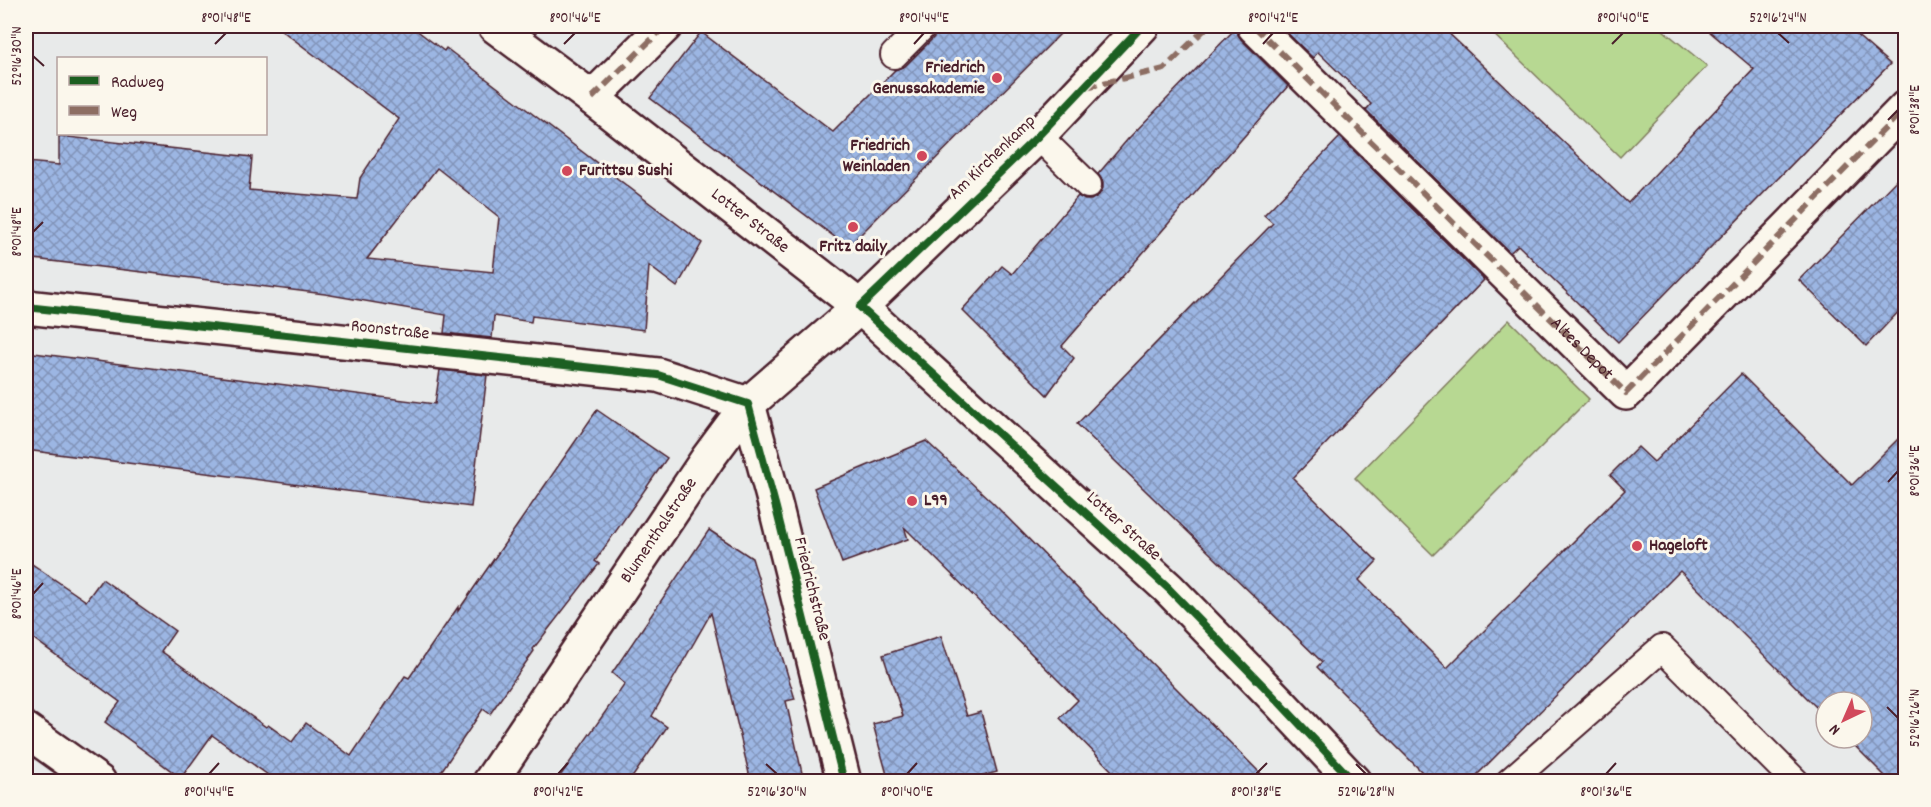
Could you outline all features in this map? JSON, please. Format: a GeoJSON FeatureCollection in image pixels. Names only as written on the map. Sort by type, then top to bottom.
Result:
{"type":"FeatureCollection","features":[{"type":"Feature","properties":{"kind":"street","name":"Lotter Straße"},"geometry":{"type":"LineString","coordinates":[[495,26],[592,98],[860,307],[1169,589],[1354,782]]}},
{"type":"Feature","properties":{"kind":"street"},"geometry":{"type":"LineString","coordinates":[[592,98],[665,26]]}},
{"type":"Feature","properties":{"kind":"street","name":"Am Kirchenkamp"},"geometry":{"type":"LineString","coordinates":[[860,307],[1038,136],[1142,26]]}},
{"type":"Feature","properties":{"kind":"street","name":"Altes Depot"},"geometry":{"type":"LineString","coordinates":[[1254,26],[1626,393],[1905,107]]}},
{"type":"Feature","properties":{"kind":"street","name":"Roonstraße"},"geometry":{"type":"LineString","coordinates":[[26,307],[658,375],[748,404]]}},
{"type":"Feature","properties":{"kind":"street","name":"Blumenthalstraße"},"geometry":{"type":"LineString","coordinates":[[490,782],[708,458],[748,404],[860,307]]}},
{"type":"Feature","properties":{"kind":"street","name":"Friedrichstraße"},"geometry":{"type":"LineString","coordinates":[[748,404],[844,782]]}},
{"type":"Feature","properties":{"kind":"street"},"geometry":{"type":"LineString","coordinates":[[26,730],[99,782]]}},
{"type":"Feature","properties":{"kind":"lane"},"geometry":{"type":"LineString","coordinates":[[894,55],[922,26]]}},
{"type":"Feature","properties":{"kind":"lane"},"geometry":{"type":"LineString","coordinates":[[1038,136],[1088,185]]}},
{"type":"Feature","properties":{"kind":"lane"},"geometry":{"type":"LineString","coordinates":[[1509,782],[1662,648],[1796,782]]}},
{"type":"Feature","properties":{"kind":"green space"},"geometry":{"type":"Polygon","coordinates":[[[1485,26],[1658,26],[1707,66],[1620,157],[1485,26]]]}},
{"type":"Feature","properties":{"kind":"green space"},"geometry":{"type":"Polygon","coordinates":[[[1509,320],[1589,399],[1433,555],[1355,478],[1509,320]]]}},
{"type":"Feature","properties":{"kind":"building"},"geometry":{"type":"Polygon","coordinates":[[[276,26],[411,26],[444,51],[446,48],[702,243],[677,287],[649,266],[644,330],[532,316],[531,322],[494,316],[492,338],[444,333],[446,315],[325,294],[26,258],[26,162],[59,165],[59,136],[252,157],[249,190],[357,199],[360,178],[399,119],[276,26]],[[437,168],[367,259],[493,272],[499,217],[437,168]]]}},
{"type":"Feature","properties":{"kind":"building"},"geometry":{"type":"Polygon","coordinates":[[[939,26],[1068,26],[848,247],[650,98],[701,32],[833,132],[895,70],[905,66],[934,37],[939,26]]]}},
{"type":"Feature","properties":{"kind":"building"},"geometry":{"type":"Polygon","coordinates":[[[1280,26],[1441,26],[1628,203],[1754,69],[1703,26],[1846,26],[1890,64],[1618,342],[1518,245],[1510,253],[1366,110],[1371,104],[1318,52],[1313,58],[1280,26]]]}},
{"type":"Feature","properties":{"kind":"building"},"geometry":{"type":"Polygon","coordinates":[[[1236,28],[1241,39],[1288,86],[1062,346],[1074,358],[1047,395],[962,310],[1002,266],[1012,274],[1078,196],[1091,200],[1099,195],[1103,182],[1098,174],[1128,139],[1236,28]]]}},
{"type":"Feature","properties":{"kind":"building"},"geometry":{"type":"Polygon","coordinates":[[[1340,137],[1484,280],[1293,478],[1377,561],[1359,580],[1447,668],[1625,490],[1610,475],[1638,447],[1654,462],[1741,374],[1852,485],[1905,432],[1905,782],[1891,782],[1859,750],[1874,750],[1874,690],[1814,690],[1814,705],[1680,571],[1470,782],[1432,782],[1317,667],[1322,662],[1077,424],[1273,223],[1264,215],[1340,137]]]}},
{"type":"Feature","properties":{"kind":"building"},"geometry":{"type":"Polygon","coordinates":[[[1905,171],[1905,305],[1866,346],[1799,280],[1905,171]]]}},
{"type":"Feature","properties":{"kind":"building"},"geometry":{"type":"Polygon","coordinates":[[[26,352],[435,404],[440,370],[487,375],[471,507],[26,450],[26,352]]]}},
{"type":"Feature","properties":{"kind":"building"},"geometry":{"type":"Polygon","coordinates":[[[597,410],[667,458],[595,561],[599,564],[533,649],[534,651],[490,714],[483,709],[434,782],[263,782],[268,775],[212,735],[181,778],[105,722],[120,702],[26,633],[26,560],[86,601],[102,579],[175,631],[161,651],[266,727],[268,725],[292,742],[306,723],[351,756],[405,676],[409,678],[458,607],[458,611],[597,410]]]}},
{"type":"Feature","properties":{"kind":"building"},"geometry":{"type":"Polygon","coordinates":[[[926,441],[992,502],[1269,782],[1123,782],[1060,718],[1078,700],[904,527],[908,539],[842,563],[814,488],[926,441]]]}},
{"type":"Feature","properties":{"kind":"building"},"geometry":{"type":"Polygon","coordinates":[[[709,530],[752,558],[795,699],[786,701],[804,782],[751,782],[711,613],[652,716],[667,727],[629,782],[556,782],[625,684],[612,673],[709,530]]]}},
{"type":"Feature","properties":{"kind":"building"},"geometry":{"type":"Polygon","coordinates":[[[941,636],[967,716],[981,712],[997,772],[961,782],[889,782],[873,724],[903,716],[883,655],[941,636]]]}},
{"type":"Feature","properties":{"kind":"marked path"},"geometry":{"type":"LineString","coordinates":[[592,98],[665,26]]}},
{"type":"Feature","properties":{"kind":"marked path"},"geometry":{"type":"LineString","coordinates":[[1086,87],[1164,69],[1208,26]]}},
{"type":"Feature","properties":{"kind":"marked path"},"geometry":{"type":"LineString","coordinates":[[1254,26],[1626,393],[1906,107]]}},
{"type":"Feature","properties":{"kind":"cycle path"},"geometry":{"type":"LineString","coordinates":[[1142,26],[1038,136],[860,307],[1169,589],[1354,782]]}},
{"type":"Feature","properties":{"kind":"cycle path"},"geometry":{"type":"LineString","coordinates":[[26,307],[658,375],[748,404],[844,782]]}},
{"type":"Feature","properties":{"kind":"place","name":"Friedrich Genussakademie"},"geometry":{"type":"Point","coordinates":[997,78]}},
{"type":"Feature","properties":{"kind":"place","name":"Friedrich Weinladen"},"geometry":{"type":"Point","coordinates":[922,156]}},
{"type":"Feature","properties":{"kind":"place","name":"Furittsu Sushi"},"geometry":{"type":"Point","coordinates":[567,171]}},
{"type":"Feature","properties":{"kind":"place","name":"Fritz daily"},"geometry":{"type":"Point","coordinates":[853,227]}},
{"type":"Feature","properties":{"kind":"place","name":"L99"},"geometry":{"type":"Point","coordinates":[912,501]}},
{"type":"Feature","properties":{"kind":"place","name":"Hageloft"},"geometry":{"type":"Point","coordinates":[1637,546]}}]}
